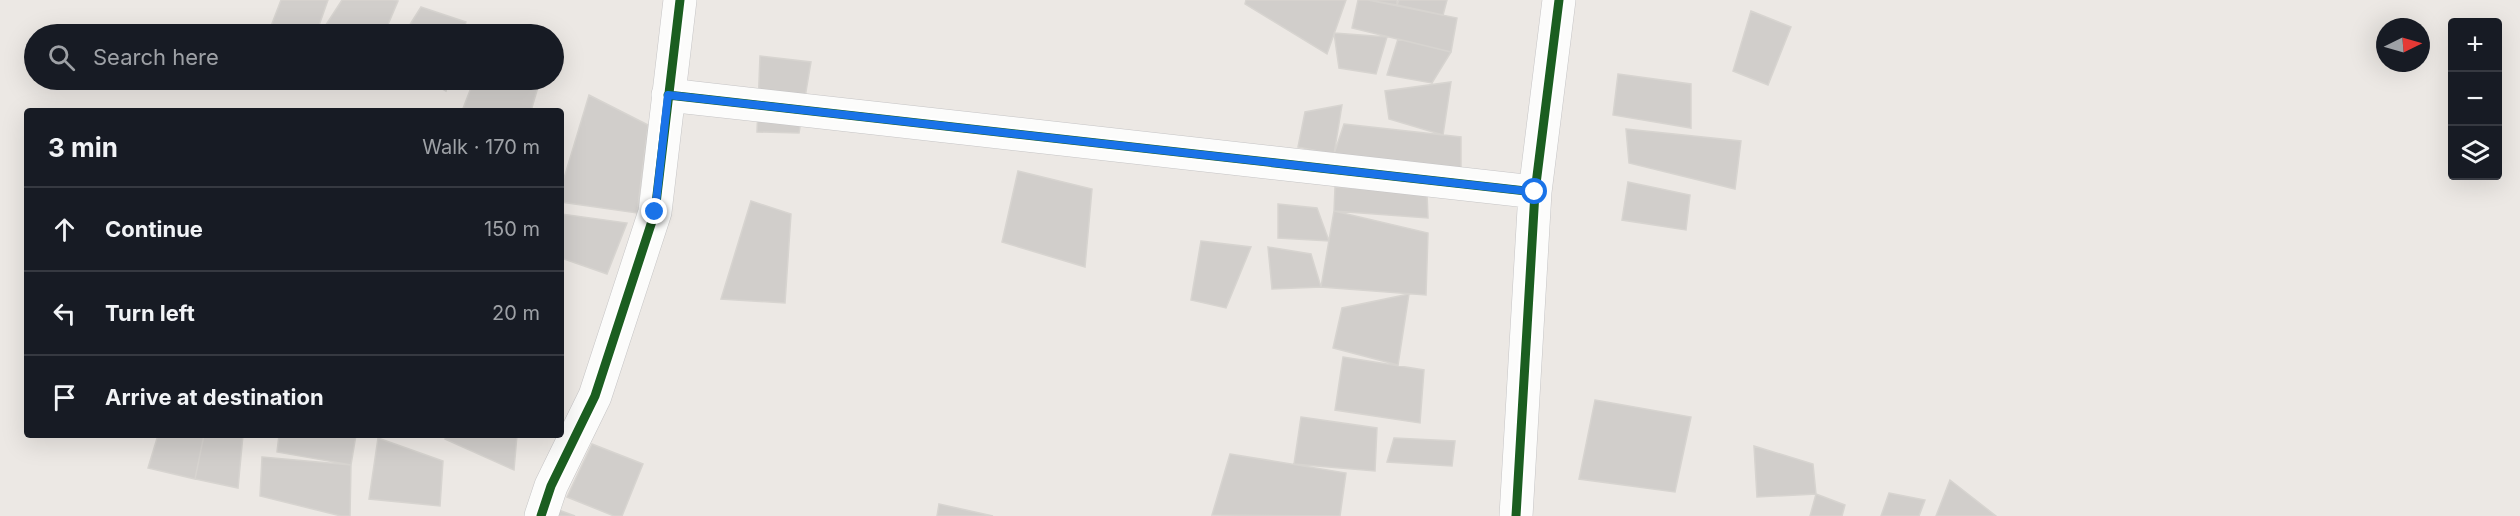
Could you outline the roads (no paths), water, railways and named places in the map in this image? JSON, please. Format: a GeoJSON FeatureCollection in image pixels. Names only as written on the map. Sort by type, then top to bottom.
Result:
{"type":"FeatureCollection","features":[{"type":"Feature","properties":{"kind":"street"},"geometry":{"type":"LineString","coordinates":[[541,516],[551,486],[595,396],[655,212],[680,0]]}},
{"type":"Feature","properties":{"kind":"street"},"geometry":{"type":"LineString","coordinates":[[1516,516],[1535,192],[1559,0]]}},
{"type":"Feature","properties":{"kind":"street"},"geometry":{"type":"LineString","coordinates":[[668,95],[1535,192]]}}]}
